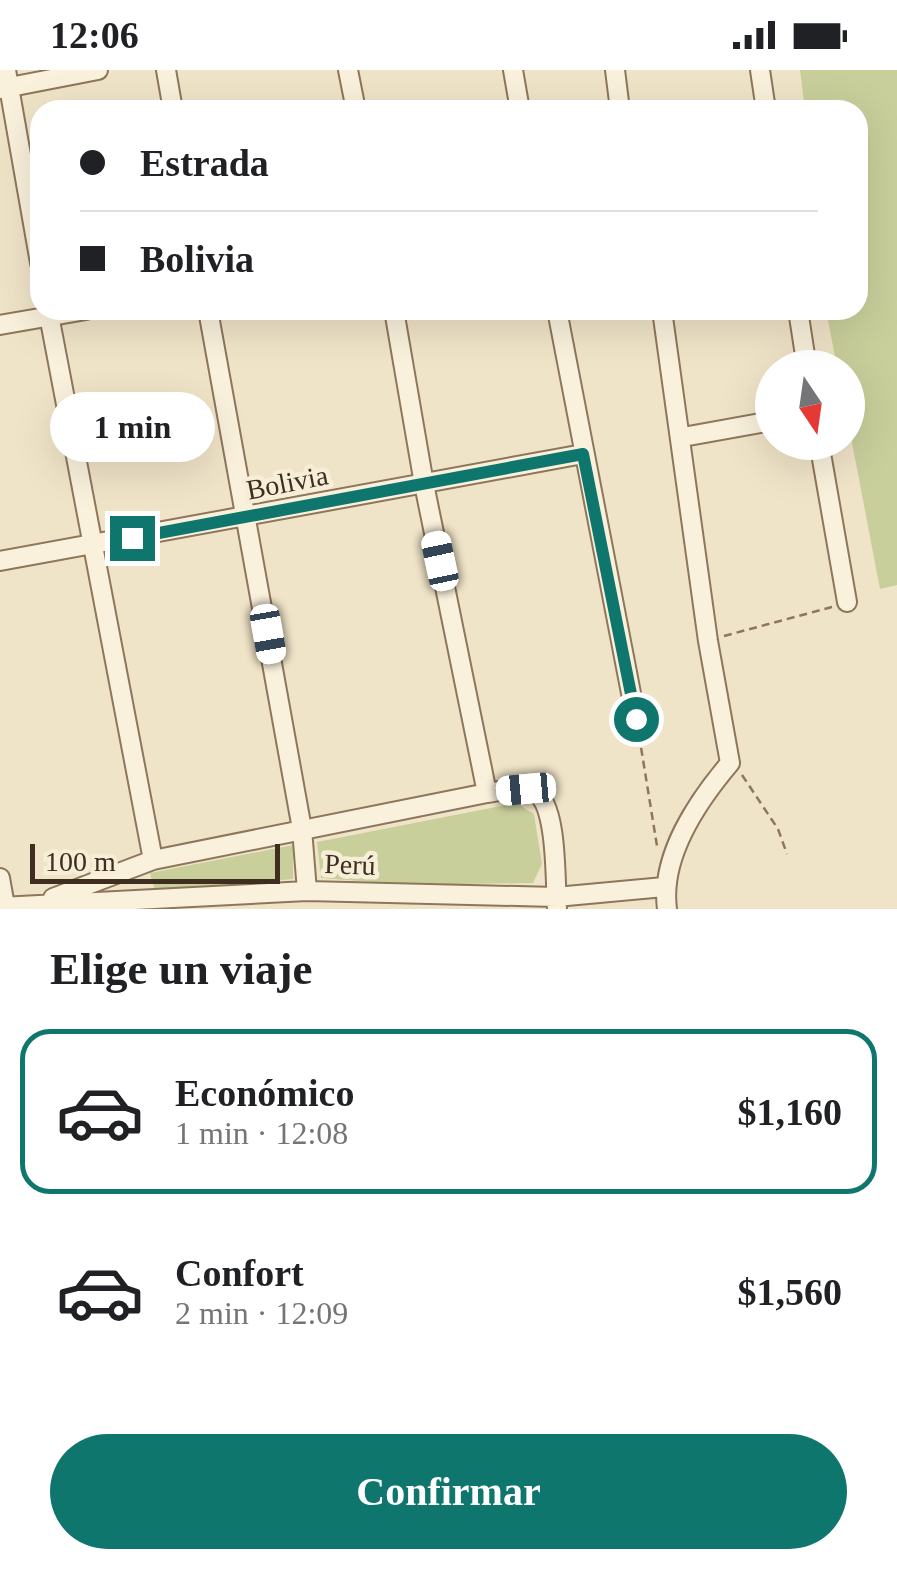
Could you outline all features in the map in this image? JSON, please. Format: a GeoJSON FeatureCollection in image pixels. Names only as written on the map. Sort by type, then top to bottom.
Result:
{"type":"FeatureCollection","features":[{"type":"Feature","properties":{"kind":"street"},"geometry":{"type":"LineString","coordinates":[[30,211],[5,82],[98,70]]}},
{"type":"Feature","properties":{"kind":"street"},"geometry":{"type":"LineString","coordinates":[[166,70],[170,100]]}},
{"type":"Feature","properties":{"kind":"street"},"geometry":{"type":"LineString","coordinates":[[348,70],[354,100]]}},
{"type":"Feature","properties":{"kind":"street"},"geometry":{"type":"LineString","coordinates":[[512,70],[518,100]]}},
{"type":"Feature","properties":{"kind":"street"},"geometry":{"type":"LineString","coordinates":[[615,70],[619,100]]}},
{"type":"Feature","properties":{"kind":"street"},"geometry":{"type":"LineString","coordinates":[[760,70],[764,100]]}},
{"type":"Feature","properties":{"kind":"street"},"geometry":{"type":"LineString","coordinates":[[0,325],[30,318]]}},
{"type":"Feature","properties":{"kind":"street"},"geometry":{"type":"LineString","coordinates":[[50,320],[153,860]]}},
{"type":"Feature","properties":{"kind":"street"},"geometry":{"type":"LineString","coordinates":[[210,320],[302,829],[306,890]]}},
{"type":"Feature","properties":{"kind":"street"},"geometry":{"type":"LineString","coordinates":[[396,320],[424,484],[487,793]]}},
{"type":"Feature","properties":{"kind":"street"},"geometry":{"type":"LineString","coordinates":[[558,320],[636,719]]}},
{"type":"Feature","properties":{"kind":"street"},"geometry":{"type":"LineString","coordinates":[[664,320],[683,437],[708,641],[730,763],[669,860],[664,887],[667,909]]}},
{"type":"Feature","properties":{"kind":"street"},"geometry":{"type":"LineString","coordinates":[[800,320],[804,350]]}},
{"type":"Feature","properties":{"kind":"street"},"geometry":{"type":"LineString","coordinates":[[683,437],[755,424]]}},
{"type":"Feature","properties":{"kind":"street","name":"Bolivia"},"geometry":{"type":"LineString","coordinates":[[0,561],[583,454]]}},
{"type":"Feature","properties":{"kind":"street"},"geometry":{"type":"LineString","coordinates":[[822,460],[847,602]]}},
{"type":"Feature","properties":{"kind":"street","name":"Perú"},"geometry":{"type":"LineString","coordinates":[[34,905],[153,860],[487,793],[526,789],[543,798],[550,810],[556,903]]}},
{"type":"Feature","properties":{"kind":"street"},"geometry":{"type":"LineString","coordinates":[[119,873],[119,905]]}},
{"type":"Feature","properties":{"kind":"street"},"geometry":{"type":"LineString","coordinates":[[0,878],[3,906]]}},
{"type":"Feature","properties":{"kind":"street","name":"Perú"},"geometry":{"type":"LineString","coordinates":[[3,906],[119,905],[306,890],[392,901],[556,903],[664,887]]}},
{"type":"Feature","properties":{"kind":"path"},"geometry":{"type":"LineString","coordinates":[[708,641],[847,602]]}},
{"type":"Feature","properties":{"kind":"path"},"geometry":{"type":"LineString","coordinates":[[636,719],[658,850]]}},
{"type":"Feature","properties":{"kind":"path"},"geometry":{"type":"LineString","coordinates":[[730,763],[747,780],[778,829],[787,854]]}},
{"type":"Feature","properties":{"kind":"green space"},"geometry":{"type":"Polygon","coordinates":[[[800,70],[897,70],[897,585],[880,589],[855,460],[865,460],[865,350],[834,350],[828,320],[868,320],[868,100],[804,100],[800,70]]]}},
{"type":"Feature","properties":{"kind":"green space"},"geometry":{"type":"Polygon","coordinates":[[[516,803],[534,814],[542,864],[533,883],[408,885],[321,878],[317,842],[516,803]]]}},
{"type":"Feature","properties":{"kind":"green space"},"geometry":{"type":"Polygon","coordinates":[[[293,845],[293,879],[155,891],[150,873],[293,845]]]}},
{"type":"Feature","properties":{"kind":"route"},"geometry":{"type":"LineString","coordinates":[[132,538],[583,454],[636,719]]}}]}
